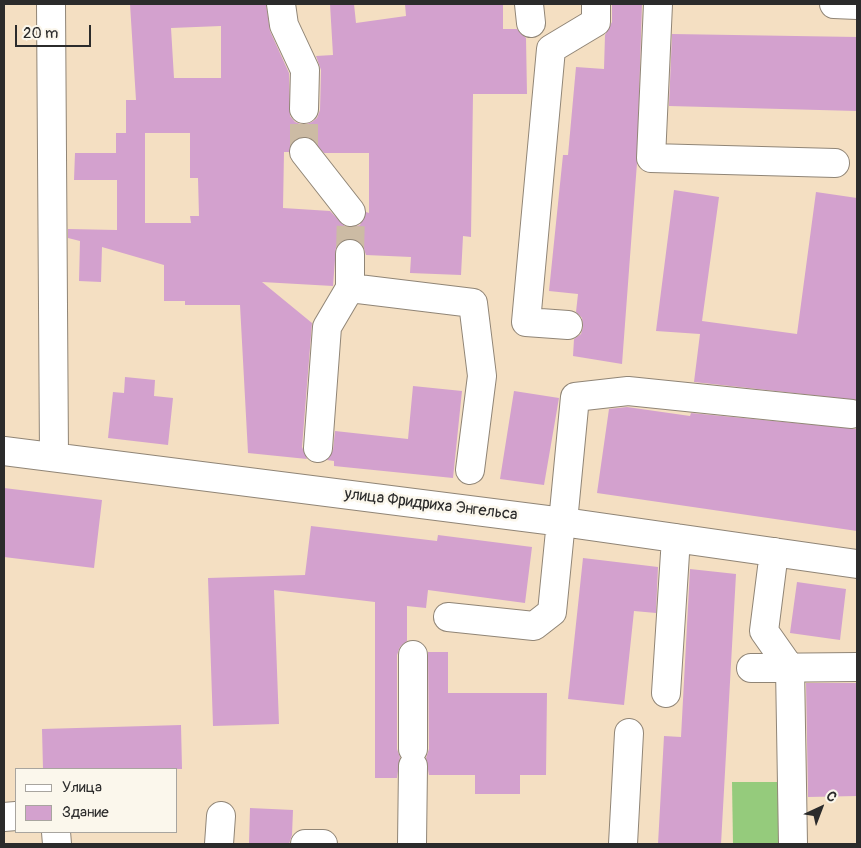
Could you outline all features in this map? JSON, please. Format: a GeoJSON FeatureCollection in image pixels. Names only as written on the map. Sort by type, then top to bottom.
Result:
{"type":"FeatureCollection","features":[{"type":"Feature","properties":{"kind":"street"},"geometry":{"type":"LineString","coordinates":[[51,4],[54,456]]}},
{"type":"Feature","properties":{"kind":"street"},"geometry":{"type":"LineString","coordinates":[[281,4],[284,25],[304,70],[304,108]]}},
{"type":"Feature","properties":{"kind":"street"},"geometry":{"type":"LineString","coordinates":[[568,325],[526,322],[551,49],[596,22],[596,4]]}},
{"type":"Feature","properties":{"kind":"street"},"geometry":{"type":"LineString","coordinates":[[658,4],[652,158],[834,164]]}},
{"type":"Feature","properties":{"kind":"street"},"geometry":{"type":"LineString","coordinates":[[834,4],[857,4]]}},
{"type":"Feature","properties":{"kind":"street"},"geometry":{"type":"LineString","coordinates":[[304,152],[351,212]]}},
{"type":"Feature","properties":{"kind":"street"},"geometry":{"type":"LineString","coordinates":[[318,448],[327,327],[350,288],[350,254]]}},
{"type":"Feature","properties":{"kind":"street"},"geometry":{"type":"LineString","coordinates":[[350,288],[473,303],[482,376],[470,470]]}},
{"type":"Feature","properties":{"kind":"street"},"geometry":{"type":"LineString","coordinates":[[448,617],[534,626],[552,612],[575,397],[628,392],[852,414]]}},
{"type":"Feature","properties":{"kind":"street","name":"улица Фридриха Энгельса"},"geometry":{"type":"LineString","coordinates":[[4,451],[562,522],[857,564]]}},
{"type":"Feature","properties":{"kind":"street"},"geometry":{"type":"LineString","coordinates":[[666,693],[676,538]]}},
{"type":"Feature","properties":{"kind":"street"},"geometry":{"type":"LineString","coordinates":[[774,552],[764,632],[790,668],[793,844]]}},
{"type":"Feature","properties":{"kind":"street"},"geometry":{"type":"LineString","coordinates":[[412,844],[413,655]]}},
{"type":"Feature","properties":{"kind":"street"},"geometry":{"type":"LineString","coordinates":[[751,668],[857,667]]}},
{"type":"Feature","properties":{"kind":"street"},"geometry":{"type":"LineString","coordinates":[[623,844],[629,733]]}},
{"type":"Feature","properties":{"kind":"street"},"geometry":{"type":"LineString","coordinates":[[219,844],[220,816]]}},
{"type":"Feature","properties":{"kind":"street"},"geometry":{"type":"LineString","coordinates":[[305,844],[322,844]]}},
{"type":"Feature","properties":{"kind":"green space"},"geometry":{"type":"Polygon","coordinates":[[[732,782],[781,782],[783,844],[733,844],[732,782]]]}},
{"type":"Feature","properties":{"kind":"building"},"geometry":{"type":"Polygon","coordinates":[[[130,4],[266,4],[270,31],[289,73],[290,116],[295,122],[303,125],[317,118],[320,110],[321,70],[316,56],[333,55],[330,4],[354,4],[356,23],[406,16],[405,4],[503,4],[503,29],[517,29],[526,38],[527,94],[473,94],[471,237],[463,236],[461,275],[410,273],[411,257],[366,255],[363,246],[357,240],[350,238],[342,241],[336,247],[333,286],[262,282],[312,323],[302,447],[307,459],[248,453],[240,305],[185,305],[185,301],[164,301],[164,265],[102,247],[101,282],[79,281],[80,241],[68,238],[68,229],[117,230],[117,180],[74,180],[75,153],[116,153],[116,133],[126,133],[126,100],[136,100],[130,4]],[[221,26],[171,28],[174,78],[221,78],[221,26]],[[145,133],[145,223],[191,223],[190,216],[199,216],[198,178],[190,178],[190,133],[145,133]],[[302,137],[294,140],[289,152],[284,152],[283,208],[330,211],[345,226],[353,227],[360,225],[366,212],[369,213],[369,153],[324,153],[310,138],[302,137]]]}},
{"type":"Feature","properties":{"kind":"building"},"geometry":{"type":"Polygon","coordinates":[[[612,4],[642,4],[637,163],[622,364],[573,356],[574,339],[581,334],[583,327],[582,318],[576,312],[578,294],[549,291],[563,155],[568,155],[576,67],[604,69],[605,35],[612,22],[612,4]]]}},
{"type":"Feature","properties":{"kind":"building"},"geometry":{"type":"Polygon","coordinates":[[[672,34],[857,37],[857,111],[669,106],[672,34]]]}},
{"type":"Feature","properties":{"kind":"building"},"geometry":{"type":"Polygon","coordinates":[[[674,190],[719,197],[702,321],[797,334],[816,192],[857,198],[857,400],[694,382],[700,334],[656,331],[674,190]]]}},
{"type":"Feature","properties":{"kind":"building"},"geometry":{"type":"Polygon","coordinates":[[[125,377],[155,380],[154,396],[173,398],[168,445],[108,438],[113,392],[124,393],[125,377]]]}},
{"type":"Feature","properties":{"kind":"building"},"geometry":{"type":"Polygon","coordinates":[[[413,386],[462,391],[453,478],[334,466],[334,461],[327,460],[333,450],[335,431],[408,439],[413,386]]]}},
{"type":"Feature","properties":{"kind":"building"},"geometry":{"type":"Polygon","coordinates":[[[514,391],[559,398],[544,485],[500,479],[514,391]]]}},
{"type":"Feature","properties":{"kind":"building"},"geometry":{"type":"Polygon","coordinates":[[[627,407],[690,416],[691,413],[857,429],[857,531],[597,493],[609,409],[627,407]]]}},
{"type":"Feature","properties":{"kind":"building"},"geometry":{"type":"Polygon","coordinates":[[[4,488],[102,500],[94,568],[4,557],[4,488]]]}},
{"type":"Feature","properties":{"kind":"building"},"geometry":{"type":"Polygon","coordinates":[[[311,526],[437,541],[438,535],[532,547],[525,603],[428,590],[426,608],[407,606],[407,641],[400,647],[397,655],[397,749],[400,757],[397,778],[375,778],[375,602],[274,590],[279,724],[213,726],[208,578],[305,575],[311,526]]]}},
{"type":"Feature","properties":{"kind":"building"},"geometry":{"type":"Polygon","coordinates":[[[583,558],[658,567],[656,613],[634,611],[624,705],[568,699],[583,558]]]}},
{"type":"Feature","properties":{"kind":"building"},"geometry":{"type":"Polygon","coordinates":[[[690,569],[736,574],[721,844],[658,844],[664,736],[681,737],[690,569]]]}},
{"type":"Feature","properties":{"kind":"building"},"geometry":{"type":"Polygon","coordinates":[[[797,582],[846,589],[840,640],[790,633],[797,582]]]}},
{"type":"Feature","properties":{"kind":"building"},"geometry":{"type":"Polygon","coordinates":[[[428,652],[448,652],[448,693],[547,693],[546,775],[520,775],[520,794],[475,794],[475,775],[429,775],[426,758],[429,749],[428,652]]]}},
{"type":"Feature","properties":{"kind":"building"},"geometry":{"type":"Polygon","coordinates":[[[806,683],[857,683],[857,796],[808,797],[806,683]]]}},
{"type":"Feature","properties":{"kind":"building"},"geometry":{"type":"Polygon","coordinates":[[[181,725],[182,769],[43,768],[42,729],[181,725]]]}},
{"type":"Feature","properties":{"kind":"building"},"geometry":{"type":"Polygon","coordinates":[[[250,808],[293,810],[292,835],[289,844],[249,844],[250,808]]]}},
{"type":"Feature","properties":{"kind":"tunnel"},"geometry":{"type":"LineString","coordinates":[[304,109],[304,152]]}},
{"type":"Feature","properties":{"kind":"tunnel"},"geometry":{"type":"LineString","coordinates":[[350,254],[351,212]]}}]}
